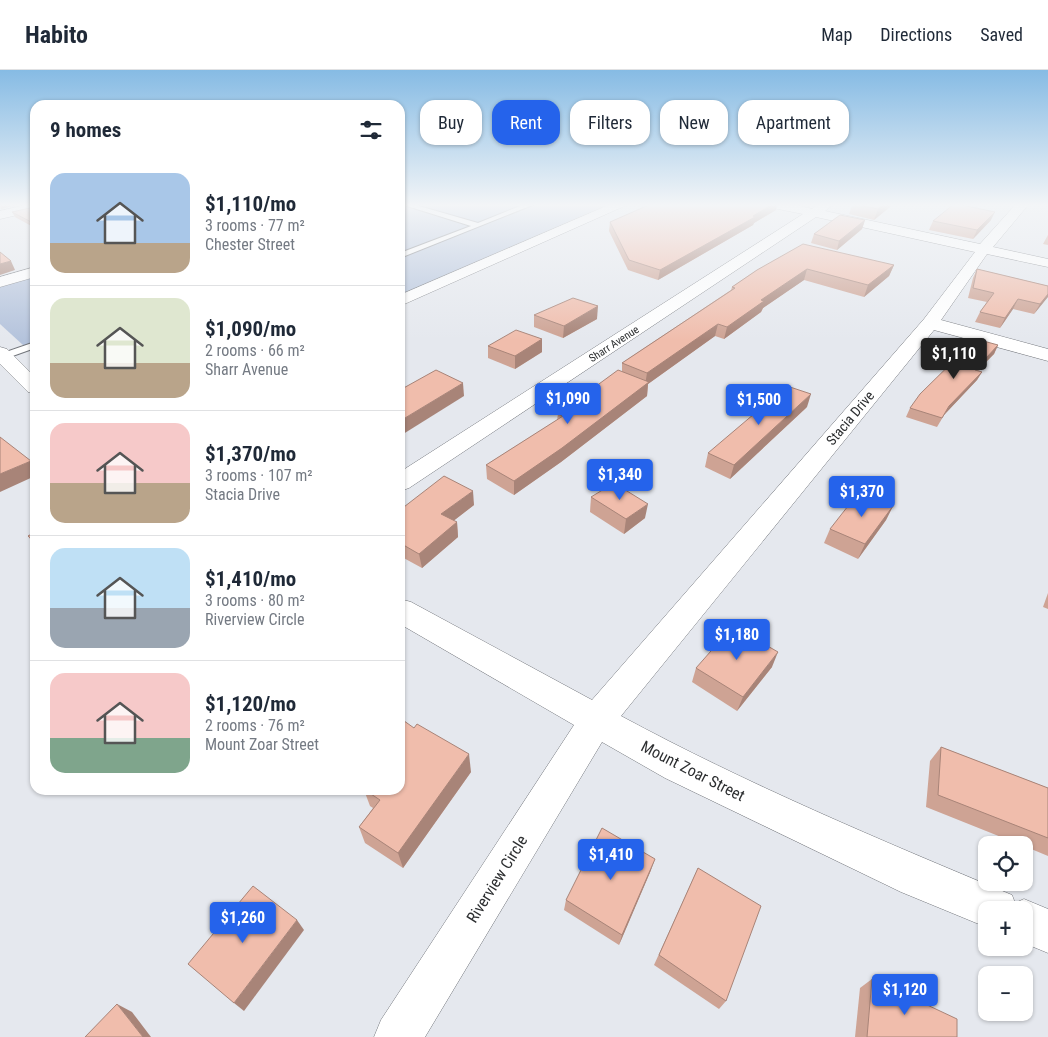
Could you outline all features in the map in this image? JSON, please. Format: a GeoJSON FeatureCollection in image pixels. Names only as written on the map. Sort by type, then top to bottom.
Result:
{"type":"FeatureCollection","features":[{"type":"Feature","properties":{"kind":"street"},"geometry":{"type":"LineString","coordinates":[[405,299],[519,249]]}},
{"type":"Feature","properties":{"kind":"street","name":"Sharr Avenue"},"geometry":{"type":"LineString","coordinates":[[405,480],[759,249]]}},
{"type":"Feature","properties":{"kind":"street","name":"Stacia Drive"},"geometry":{"type":"LineString","coordinates":[[596,721],[930,323],[984,249]]}},
{"type":"Feature","properties":{"kind":"street"},"geometry":{"type":"LineString","coordinates":[[985,249],[1048,263]]}},
{"type":"Feature","properties":{"kind":"street"},"geometry":{"type":"LineString","coordinates":[[0,282],[30,273]]}},
{"type":"Feature","properties":{"kind":"street"},"geometry":{"type":"LineString","coordinates":[[930,323],[1048,355]]}},
{"type":"Feature","properties":{"kind":"street"},"geometry":{"type":"LineString","coordinates":[[1,355],[30,383]]}},
{"type":"Feature","properties":{"kind":"street","name":"Mount Zoar Street"},"geometry":{"type":"LineString","coordinates":[[405,613],[678,766],[916,877],[978,902]]}},
{"type":"Feature","properties":{"kind":"street","name":"Riverview Circle"},"geometry":{"type":"LineString","coordinates":[[398,1037],[596,721]]}},
{"type":"Feature","properties":{"kind":"street"},"geometry":{"type":"LineString","coordinates":[[1033,924],[1048,930]]}},
{"type":"Feature","properties":{"kind":"lane"},"geometry":{"type":"LineString","coordinates":[[405,254],[417,249]]}},
{"type":"Feature","properties":{"kind":"lane"},"geometry":{"type":"LineString","coordinates":[[1,355],[30,346]]}},
{"type":"Feature","properties":{"kind":"shaded area"},"geometry":{"type":"Polygon","coordinates":[[[405,249],[505,249],[405,293],[405,249]]]}},
{"type":"Feature","properties":{"kind":"shaded area"},"geometry":{"type":"Polygon","coordinates":[[[30,277],[30,351],[0,324],[0,285],[30,277]]]}},
{"type":"Feature","properties":{"kind":"building"},"geometry":{"type":"Polygon","coordinates":[[[624,249],[697,249],[660,270],[629,260],[624,249]]]}},
{"type":"Feature","properties":{"kind":"building"},"geometry":{"type":"Polygon","coordinates":[[[794,249],[825,249],[894,265],[868,285],[807,269],[761,300],[764,301],[727,327],[718,324],[647,373],[622,363],[735,288],[732,287],[794,249]]]}},
{"type":"Feature","properties":{"kind":"building"},"geometry":{"type":"Polygon","coordinates":[[[0,252],[11,261],[0,264],[0,252]]]}},
{"type":"Feature","properties":{"kind":"building"},"geometry":{"type":"Polygon","coordinates":[[[977,269],[1048,286],[1048,294],[1040,304],[1018,299],[1005,318],[980,312],[994,293],[973,288],[977,269]]]}},
{"type":"Feature","properties":{"kind":"building"},"geometry":{"type":"Polygon","coordinates":[[[573,298],[598,306],[564,326],[534,315],[573,298]]]}},
{"type":"Feature","properties":{"kind":"building"},"geometry":{"type":"Polygon","coordinates":[[[516,330],[542,339],[515,356],[488,346],[516,330]]]}},
{"type":"Feature","properties":{"kind":"building"},"geometry":{"type":"Polygon","coordinates":[[[976,339],[998,345],[975,370],[982,372],[949,406],[942,418],[910,408],[920,394],[976,339]]]}},
{"type":"Feature","properties":{"kind":"building"},"geometry":{"type":"Polygon","coordinates":[[[436,370],[463,383],[405,418],[405,387],[436,370]]]}},
{"type":"Feature","properties":{"kind":"building"},"geometry":{"type":"Polygon","coordinates":[[[618,370],[649,382],[562,448],[514,481],[486,465],[563,416],[558,414],[618,370]]]}},
{"type":"Feature","properties":{"kind":"building"},"geometry":{"type":"Polygon","coordinates":[[[787,386],[811,394],[734,465],[708,453],[787,386]]]}},
{"type":"Feature","properties":{"kind":"building"},"geometry":{"type":"Polygon","coordinates":[[[0,437],[30,461],[0,474],[0,437]]]}},
{"type":"Feature","properties":{"kind":"building"},"geometry":{"type":"Polygon","coordinates":[[[444,476],[473,491],[441,514],[457,522],[419,554],[405,546],[405,506],[444,476]]]}},
{"type":"Feature","properties":{"kind":"building"},"geometry":{"type":"Polygon","coordinates":[[[614,483],[648,504],[626,519],[591,497],[614,483]]]}},
{"type":"Feature","properties":{"kind":"building"},"geometry":{"type":"Polygon","coordinates":[[[859,492],[893,506],[865,544],[830,529],[859,492]]]}},
{"type":"Feature","properties":{"kind":"building"},"geometry":{"type":"Polygon","coordinates":[[[733,626],[778,652],[743,697],[696,668],[733,626]]]}},
{"type":"Feature","properties":{"kind":"building"},"geometry":{"type":"Polygon","coordinates":[[[405,722],[414,728],[417,724],[469,754],[398,853],[359,827],[380,800],[372,795],[405,795],[405,722]]]}},
{"type":"Feature","properties":{"kind":"building"},"geometry":{"type":"Polygon","coordinates":[[[941,747],[1048,788],[1048,838],[938,795],[941,747]]]}},
{"type":"Feature","properties":{"kind":"building"},"geometry":{"type":"Polygon","coordinates":[[[602,828],[655,859],[622,935],[566,900],[602,828]]]}},
{"type":"Feature","properties":{"kind":"building"},"geometry":{"type":"Polygon","coordinates":[[[698,868],[761,906],[726,1001],[659,955],[698,868]]]}},
{"type":"Feature","properties":{"kind":"building"},"geometry":{"type":"Polygon","coordinates":[[[253,886],[297,920],[234,1003],[188,964],[253,886]]]}},
{"type":"Feature","properties":{"kind":"building"},"geometry":{"type":"Polygon","coordinates":[[[872,979],[957,1019],[957,1037],[867,1037],[872,979]]]}},
{"type":"Feature","properties":{"kind":"building"},"geometry":{"type":"Polygon","coordinates":[[[117,1004],[143,1037],[85,1037],[117,1004]]]}}]}
